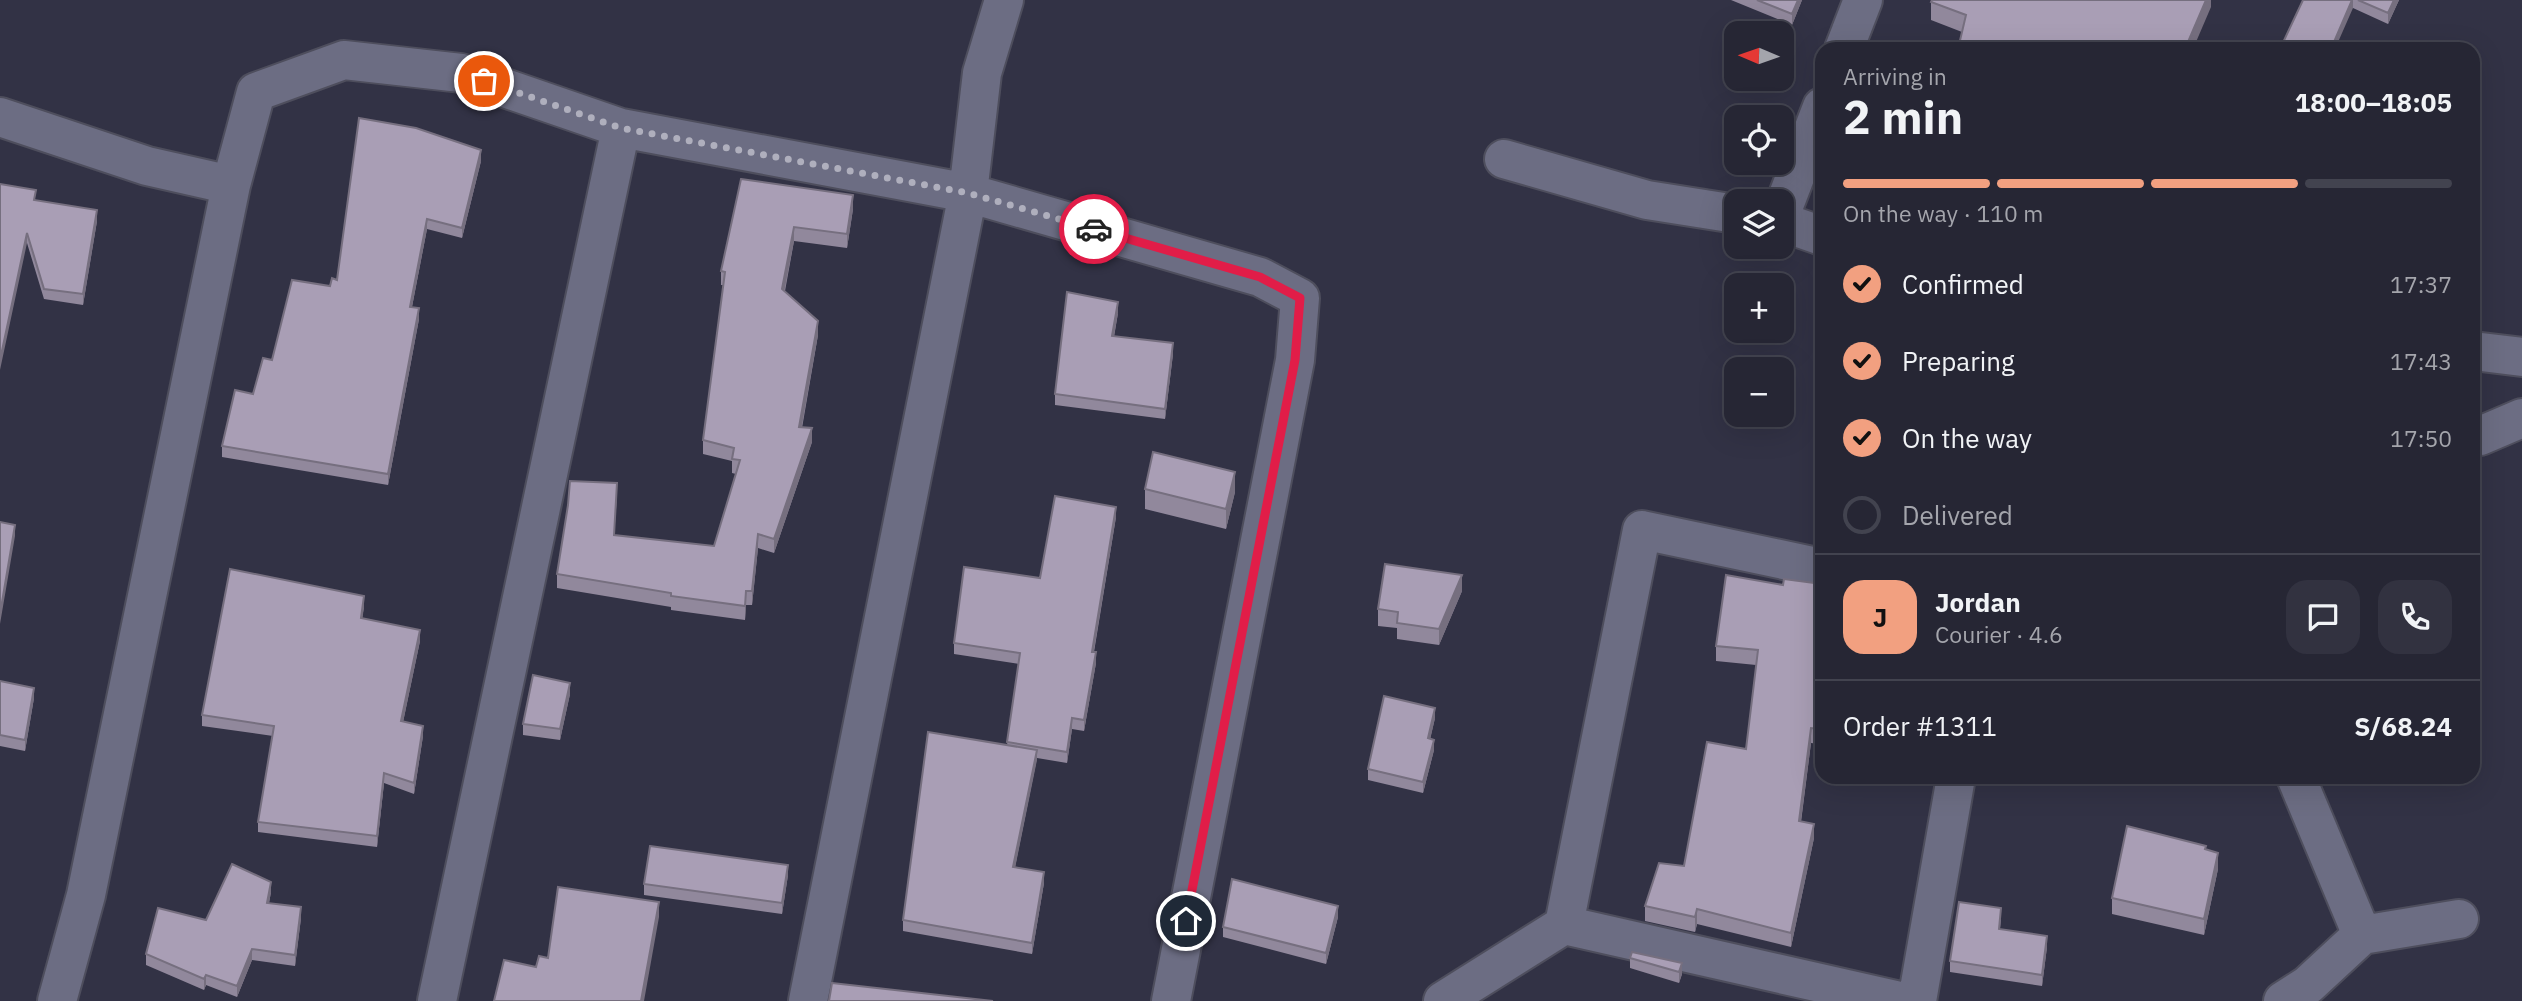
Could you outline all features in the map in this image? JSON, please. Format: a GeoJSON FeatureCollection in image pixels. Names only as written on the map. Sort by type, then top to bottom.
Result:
{"type":"FeatureCollection","features":[{"type":"Feature","properties":{"kind":"street"},"geometry":{"type":"LineString","coordinates":[[808,1001],[968,193],[982,73],[1004,0]]}},
{"type":"Feature","properties":{"kind":"street"},"geometry":{"type":"LineString","coordinates":[[1847,42],[1863,0]]}},
{"type":"Feature","properties":{"kind":"street"},"geometry":{"type":"LineString","coordinates":[[57,1001],[86,895],[231,185],[256,92],[344,60],[461,73],[621,128],[968,193],[1260,277],[1300,298],[1295,360],[1171,1001]]}},
{"type":"Feature","properties":{"kind":"street"},"geometry":{"type":"LineString","coordinates":[[0,117],[147,166],[231,185]]}},
{"type":"Feature","properties":{"kind":"street"},"geometry":{"type":"LineString","coordinates":[[1790,189],[1815,125]]}},
{"type":"Feature","properties":{"kind":"street"},"geometry":{"type":"LineString","coordinates":[[437,1001],[621,128]]}},
{"type":"Feature","properties":{"kind":"street"},"geometry":{"type":"LineString","coordinates":[[1504,159],[1647,200],[1724,212]]}},
{"type":"Feature","properties":{"kind":"street"},"geometry":{"type":"LineString","coordinates":[[1794,226],[1815,234]]}},
{"type":"Feature","properties":{"kind":"street"},"geometry":{"type":"LineString","coordinates":[[2480,352],[2522,357]]}},
{"type":"Feature","properties":{"kind":"street"},"geometry":{"type":"LineString","coordinates":[[2480,436],[2522,418]]}},
{"type":"Feature","properties":{"kind":"street"},"geometry":{"type":"LineString","coordinates":[[1564,925],[1642,530],[1815,567]]}},
{"type":"Feature","properties":{"kind":"street"},"geometry":{"type":"LineString","coordinates":[[1917,1001],[1955,784]]}},
{"type":"Feature","properties":{"kind":"street"},"geometry":{"type":"LineString","coordinates":[[2299,784],[2362,935]]}},
{"type":"Feature","properties":{"kind":"street"},"geometry":{"type":"LineString","coordinates":[[2283,1001],[2308,985],[2362,935],[2459,919]]}},
{"type":"Feature","properties":{"kind":"street"},"geometry":{"type":"LineString","coordinates":[[1443,1001],[1564,925],[1900,1001]]}},
{"type":"Feature","properties":{"kind":"building"},"geometry":{"type":"Polygon","coordinates":[[[1757,0],[1798,0],[1792,14],[1757,0]]]}},
{"type":"Feature","properties":{"kind":"building"},"geometry":{"type":"Polygon","coordinates":[[[2206,0],[2188,42],[1960,42],[1966,15],[1931,2],[2206,0]]]}},
{"type":"Feature","properties":{"kind":"building"},"geometry":{"type":"Polygon","coordinates":[[[2303,0],[2352,0],[2334,42],[2283,42],[2303,0]]]}},
{"type":"Feature","properties":{"kind":"building"},"geometry":{"type":"Polygon","coordinates":[[[2358,0],[2394,0],[2388,13],[2358,0]]]}},
{"type":"Feature","properties":{"kind":"building"},"geometry":{"type":"Polygon","coordinates":[[[359,118],[416,128],[481,150],[462,228],[427,219],[410,307],[419,308],[388,474],[222,446],[235,390],[253,394],[263,358],[272,360],[292,280],[330,286],[332,278],[337,280],[359,118]]]}},
{"type":"Feature","properties":{"kind":"building"},"geometry":{"type":"Polygon","coordinates":[[[741,179],[853,195],[847,234],[794,227],[782,289],[818,321],[799,427],[812,428],[774,539],[758,534],[752,591],[746,591],[745,606],[671,596],[671,593],[557,574],[570,481],[617,483],[614,535],[714,546],[740,460],[732,459],[734,448],[703,440],[725,272],[721,271],[741,179]]]}},
{"type":"Feature","properties":{"kind":"building"},"geometry":{"type":"Polygon","coordinates":[[[0,184],[36,190],[34,200],[97,210],[83,294],[44,289],[27,233],[0,360],[0,184]]]}},
{"type":"Feature","properties":{"kind":"building"},"geometry":{"type":"Polygon","coordinates":[[[1067,292],[1118,302],[1112,336],[1173,343],[1165,409],[1055,394],[1067,292]]]}},
{"type":"Feature","properties":{"kind":"building"},"geometry":{"type":"Polygon","coordinates":[[[1153,452],[1235,472],[1226,509],[1145,489],[1153,452]]]}},
{"type":"Feature","properties":{"kind":"building"},"geometry":{"type":"Polygon","coordinates":[[[1055,496],[1116,507],[1092,652],[1096,652],[1084,720],[1072,718],[1067,752],[1007,742],[1020,653],[954,643],[964,567],[1040,578],[1055,496]]]}},
{"type":"Feature","properties":{"kind":"building"},"geometry":{"type":"Polygon","coordinates":[[[0,522],[15,525],[0,614],[0,522]]]}},
{"type":"Feature","properties":{"kind":"building"},"geometry":{"type":"Polygon","coordinates":[[[1385,564],[1462,575],[1439,629],[1397,623],[1398,612],[1378,609],[1385,564]]]}},
{"type":"Feature","properties":{"kind":"building"},"geometry":{"type":"Polygon","coordinates":[[[230,569],[364,596],[361,618],[420,630],[401,721],[423,726],[414,783],[384,773],[377,836],[258,822],[274,726],[202,715],[230,569]]]}},
{"type":"Feature","properties":{"kind":"building"},"geometry":{"type":"Polygon","coordinates":[[[1726,575],[1783,585],[1784,579],[1815,583],[1815,728],[1811,728],[1799,821],[1814,824],[1791,933],[1697,909],[1695,917],[1645,906],[1659,863],[1684,866],[1707,742],[1746,749],[1758,650],[1716,646],[1726,575]]]}},
{"type":"Feature","properties":{"kind":"building"},"geometry":{"type":"Polygon","coordinates":[[[533,675],[570,683],[560,729],[523,724],[533,675]]]}},
{"type":"Feature","properties":{"kind":"building"},"geometry":{"type":"Polygon","coordinates":[[[0,681],[34,688],[25,740],[0,735],[0,681]]]}},
{"type":"Feature","properties":{"kind":"building"},"geometry":{"type":"Polygon","coordinates":[[[1384,696],[1435,708],[1428,738],[1434,740],[1423,782],[1368,769],[1384,696]]]}},
{"type":"Feature","properties":{"kind":"building"},"geometry":{"type":"Polygon","coordinates":[[[928,732],[1037,750],[1013,867],[1044,872],[1032,943],[903,920],[928,732]]]}},
{"type":"Feature","properties":{"kind":"building"},"geometry":{"type":"Polygon","coordinates":[[[2127,826],[2206,846],[2205,849],[2218,853],[2204,919],[2112,898],[2127,826]]]}},
{"type":"Feature","properties":{"kind":"building"},"geometry":{"type":"Polygon","coordinates":[[[650,846],[788,865],[782,903],[644,884],[650,846]]]}},
{"type":"Feature","properties":{"kind":"building"},"geometry":{"type":"Polygon","coordinates":[[[232,864],[271,882],[267,903],[301,907],[295,955],[252,949],[237,986],[206,975],[204,979],[146,954],[158,908],[206,920],[232,864]]]}},
{"type":"Feature","properties":{"kind":"building"},"geometry":{"type":"Polygon","coordinates":[[[1232,879],[1338,906],[1326,953],[1223,927],[1232,879]]]}},
{"type":"Feature","properties":{"kind":"building"},"geometry":{"type":"Polygon","coordinates":[[[558,887],[659,902],[641,1001],[494,1001],[504,960],[536,967],[539,956],[548,958],[558,887]]]}},
{"type":"Feature","properties":{"kind":"building"},"geometry":{"type":"Polygon","coordinates":[[[1959,902],[2001,908],[1999,929],[2047,936],[2042,975],[1950,961],[1959,902]]]}},
{"type":"Feature","properties":{"kind":"building"},"geometry":{"type":"Polygon","coordinates":[[[1632,952],[1682,963],[1679,972],[1630,958],[1632,952]]]}},
{"type":"Feature","properties":{"kind":"building"},"geometry":{"type":"Polygon","coordinates":[[[832,983],[993,1001],[829,1001],[832,983]]]}},
{"type":"Feature","properties":{"kind":"way so far"},"geometry":{"type":"LineString","coordinates":[[484,81],[621,128],[968,193],[1094,229]]}},
{"type":"Feature","properties":{"kind":"route"},"geometry":{"type":"LineString","coordinates":[[1094,229],[1260,277],[1300,298],[1295,360],[1186,921]]}}]}
